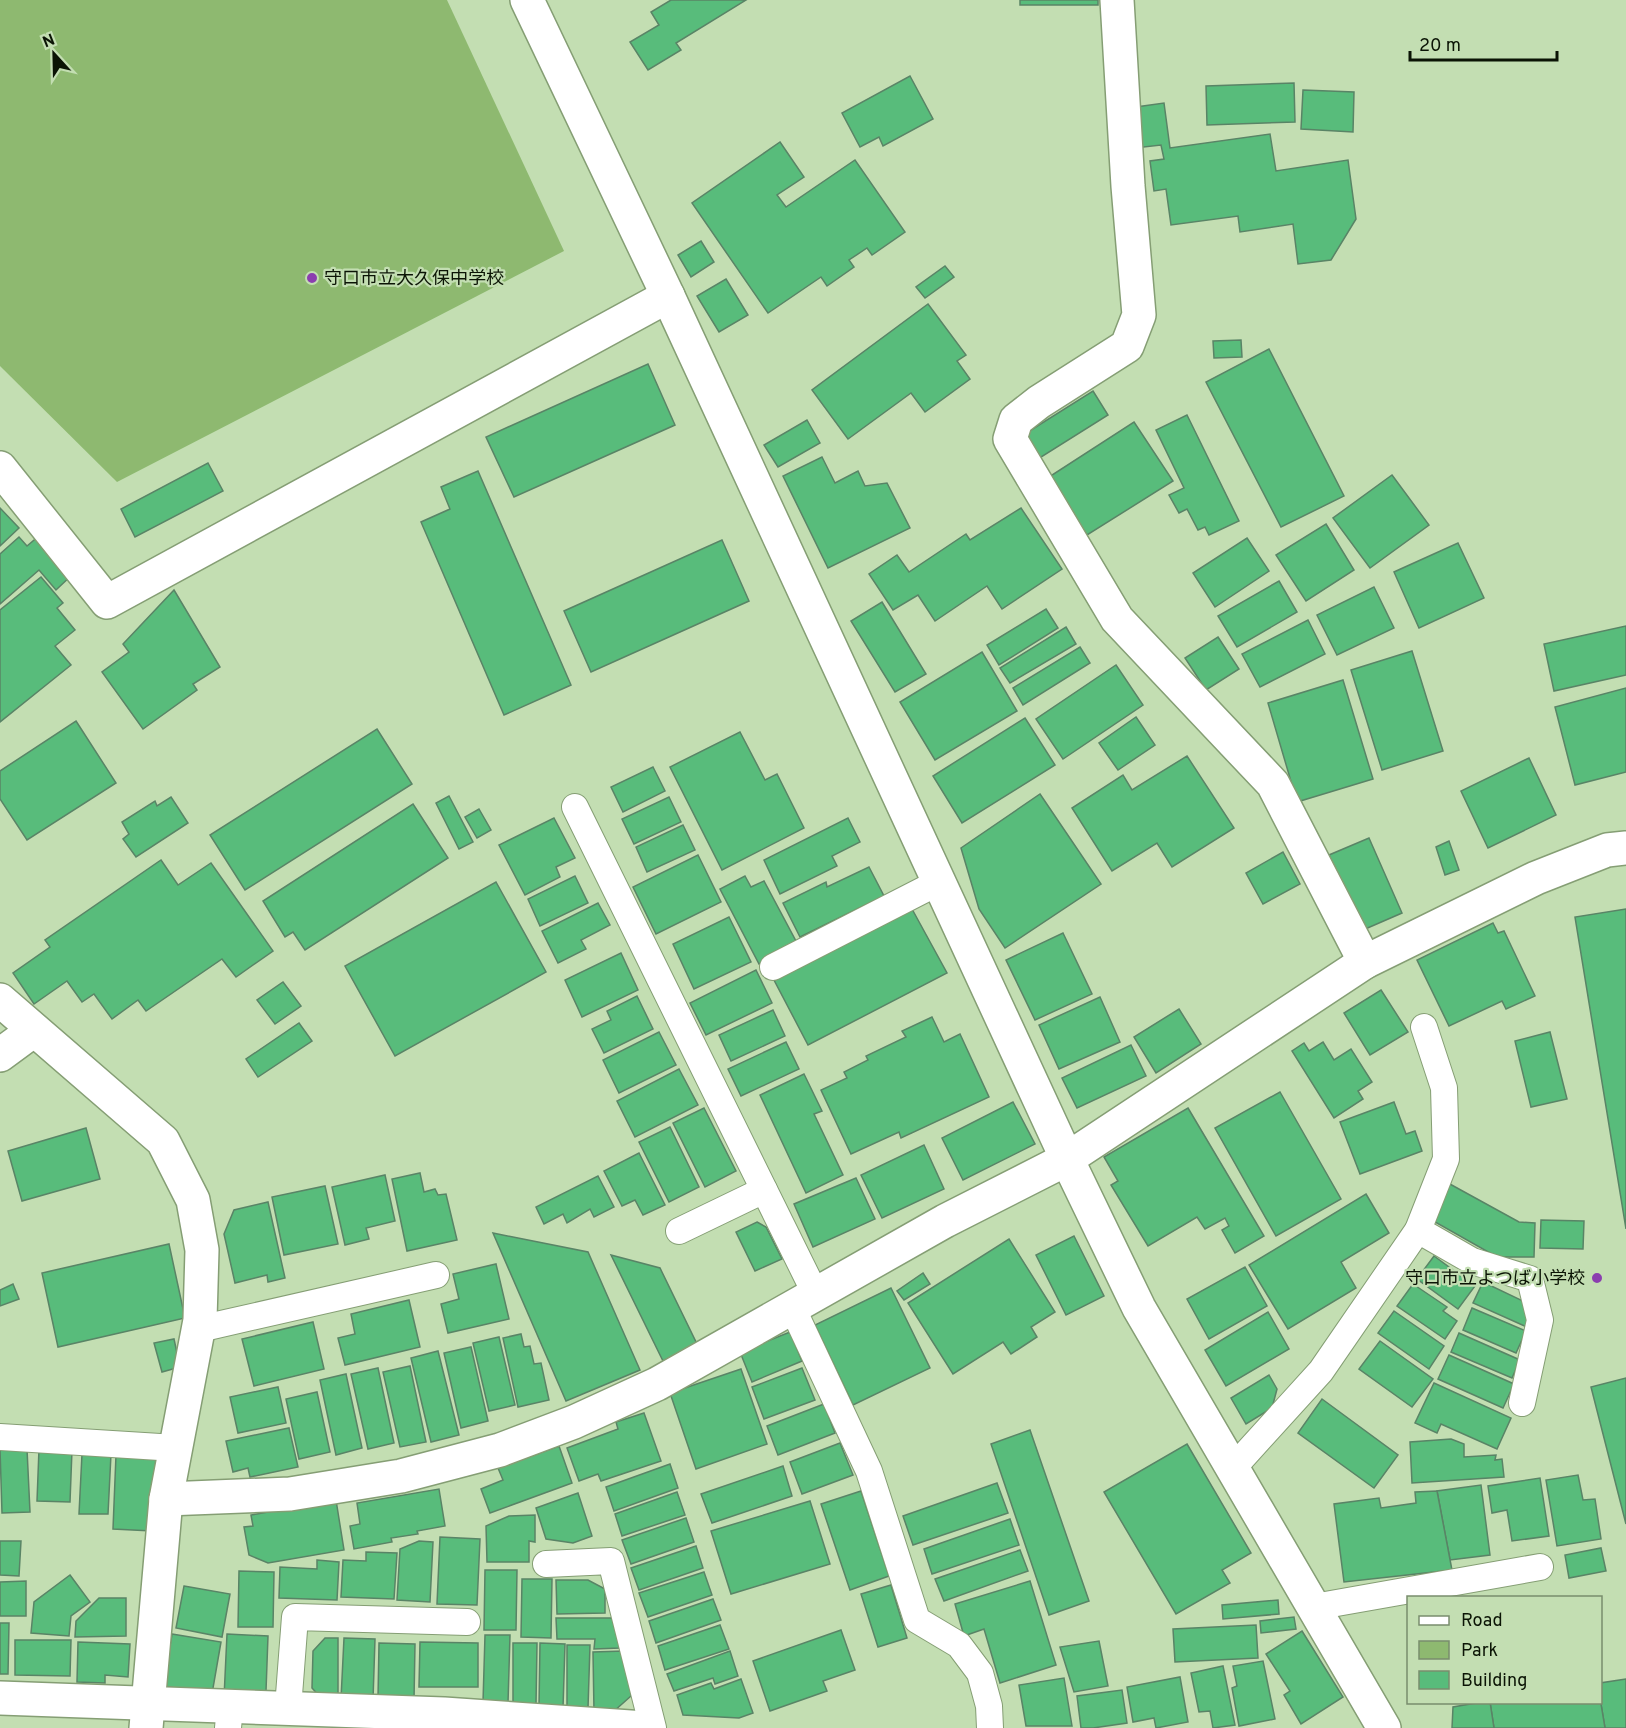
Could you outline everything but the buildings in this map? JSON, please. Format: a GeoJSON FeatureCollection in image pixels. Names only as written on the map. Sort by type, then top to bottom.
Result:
{"type":"FeatureCollection","features":[{"type":"Feature","properties":{"kind":"street"},"geometry":{"type":"LineString","coordinates":[[527,0],[668,296],[1067,1159],[1139,1308],[1384,1728]]}},
{"type":"Feature","properties":{"kind":"street"},"geometry":{"type":"LineString","coordinates":[[1117,0],[1128,186],[1139,315],[1127,346],[1016,420],[1010,439],[1117,619],[1273,784],[1365,962]]}},
{"type":"Feature","properties":{"kind":"street"},"geometry":{"type":"LineString","coordinates":[[0,468],[107,602],[668,296]]}},
{"type":"Feature","properties":{"kind":"street"},"geometry":{"type":"LineString","coordinates":[[166,1499],[290,1494],[401,1476],[500,1450],[574,1422],[657,1384],[945,1221],[1067,1159],[1365,962],[1536,878],[1607,850],[1626,848]]}},
{"type":"Feature","properties":{"kind":"street"},"geometry":{"type":"LineString","coordinates":[[0,1000],[163,1141],[193,1200],[202,1250],[199,1329],[166,1499],[147,1715]]}},
{"type":"Feature","properties":{"kind":"street"},"geometry":{"type":"LineString","coordinates":[[0,1055],[34,1029]]}},
{"type":"Feature","properties":{"kind":"street"},"geometry":{"type":"LineString","coordinates":[[0,1698],[147,1715],[229,1717],[288,1708],[388,1720],[645,1728]]}},
{"type":"Feature","properties":{"kind":"lane"},"geometry":{"type":"LineString","coordinates":[[575,807],[764,1190],[869,1471],[917,1620],[959,1645],[980,1673],[989,1706],[990,1728]]}},
{"type":"Feature","properties":{"kind":"lane"},"geometry":{"type":"LineString","coordinates":[[773,967],[939,882]]}},
{"type":"Feature","properties":{"kind":"lane"},"geometry":{"type":"LineString","coordinates":[[1233,1468],[1321,1371],[1418,1230],[1446,1159],[1444,1088],[1424,1027]]}},
{"type":"Feature","properties":{"kind":"lane"},"geometry":{"type":"LineString","coordinates":[[680,1231],[764,1190]]}},
{"type":"Feature","properties":{"kind":"lane"},"geometry":{"type":"LineString","coordinates":[[1418,1230],[1472,1260],[1530,1279],[1540,1320],[1522,1403]]}},
{"type":"Feature","properties":{"kind":"lane"},"geometry":{"type":"LineString","coordinates":[[199,1329],[436,1275]]}},
{"type":"Feature","properties":{"kind":"lane"},"geometry":{"type":"LineString","coordinates":[[0,1437],[176,1448]]}},
{"type":"Feature","properties":{"kind":"lane"},"geometry":{"type":"LineString","coordinates":[[546,1564],[611,1561],[653,1728]]}},
{"type":"Feature","properties":{"kind":"lane"},"geometry":{"type":"LineString","coordinates":[[1314,1607],[1540,1567]]}},
{"type":"Feature","properties":{"kind":"lane"},"geometry":{"type":"LineString","coordinates":[[288,1708],[295,1617],[467,1622]]}},
{"type":"Feature","properties":{"kind":"green space","name":"守口市立大久保中学校"},"geometry":{"type":"Polygon","coordinates":[[[0,0],[447,0],[564,251],[117,482],[0,366],[0,0]]]}},
{"type":"Feature","properties":{"kind":"place","name":"守口市立大久保中学校"},"geometry":{"type":"Point","coordinates":[312,278]}},
{"type":"Feature","properties":{"kind":"place","name":"守口市立よつば小学校"},"geometry":{"type":"Point","coordinates":[1597,1278]}}]}
